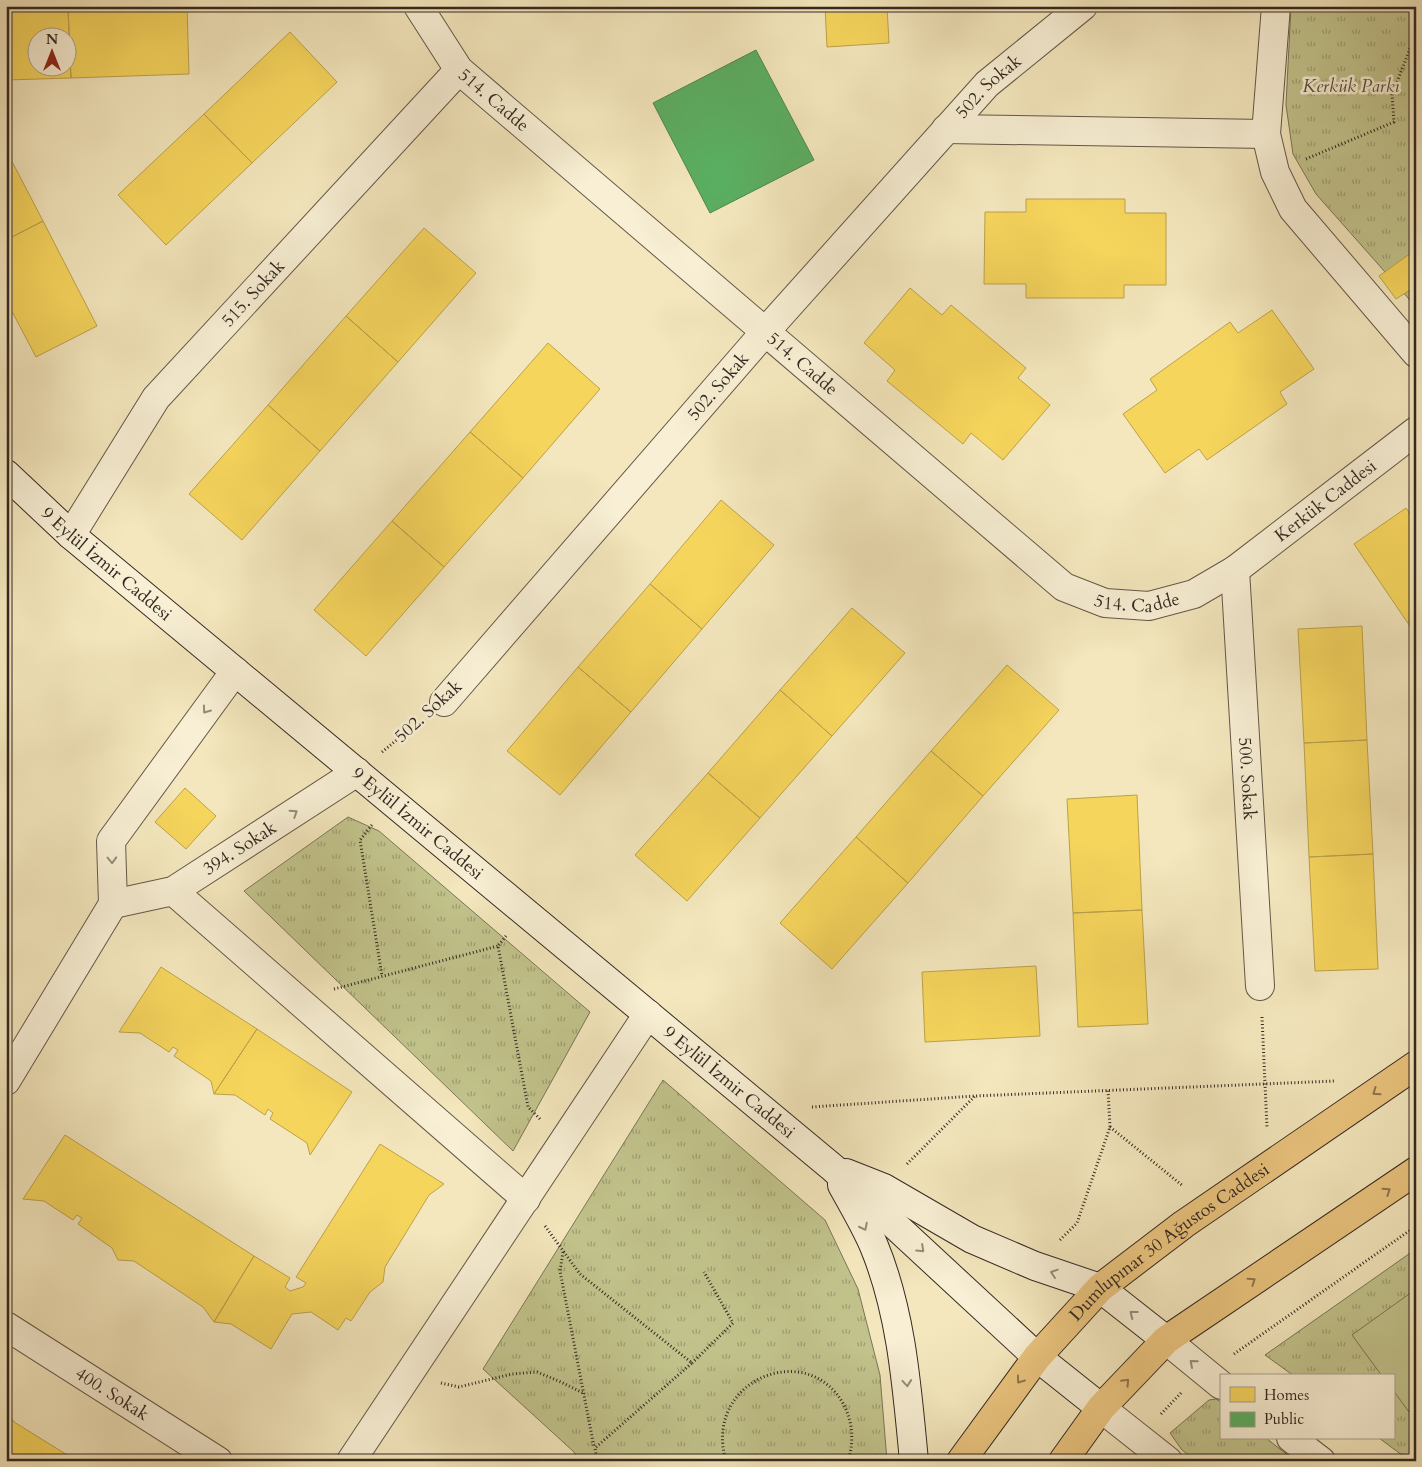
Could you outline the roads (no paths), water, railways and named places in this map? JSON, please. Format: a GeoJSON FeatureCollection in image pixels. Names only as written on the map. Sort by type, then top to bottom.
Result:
{"type":"FeatureCollection","features":[{"type":"Feature","properties":{"kind":"main road","name":"Dumlupınar 30 Ağustos Caddesi"},"geometry":{"type":"LineString","coordinates":[[960,1461],[1037,1357],[1100,1288],[1209,1207],[1416,1065]]}},
{"type":"Feature","properties":{"kind":"main road"},"geometry":{"type":"LineString","coordinates":[[1062,1461],[1101,1408],[1166,1340],[1416,1171]]}},
{"type":"Feature","properties":{"kind":"street","name":"514. Cadde"},"geometry":{"type":"LineString","coordinates":[[418,6],[459,70],[1064,587],[1105,603],[1149,606],[1194,594],[1235,570]]}},
{"type":"Feature","properties":{"kind":"street","name":"502. Sokak"},"geometry":{"type":"LineString","coordinates":[[444,702],[765,332],[986,84],[1083,6]]}},
{"type":"Feature","properties":{"kind":"street"},"geometry":{"type":"LineString","coordinates":[[1276,6],[1266,134],[1275,172],[1293,209],[1416,353]]}},
{"type":"Feature","properties":{"kind":"street","name":"515. Sokak"},"geometry":{"type":"LineString","coordinates":[[71,535],[156,398],[459,70]]}},
{"type":"Feature","properties":{"kind":"street"},"geometry":{"type":"LineString","coordinates":[[946,129],[1266,134]]}},
{"type":"Feature","properties":{"kind":"street","name":"Kerkük Caddesi"},"geometry":{"type":"LineString","coordinates":[[1235,570],[1416,431]]}},
{"type":"Feature","properties":{"kind":"street","name":"9 Eylül İzmir Caddesi"},"geometry":{"type":"LineString","coordinates":[[6,474],[71,535],[833,1168],[1037,1357],[1168,1461]]}},
{"type":"Feature","properties":{"kind":"street","name":"500. Sokak"},"geometry":{"type":"LineString","coordinates":[[1235,570],[1260,986]]}},
{"type":"Feature","properties":{"kind":"street"},"geometry":{"type":"LineString","coordinates":[[6,1081],[113,904],[111,841],[235,671]]}},
{"type":"Feature","properties":{"kind":"street","name":"394. Sokak"},"geometry":{"type":"LineString","coordinates":[[113,904],[173,891],[357,772]]}},
{"type":"Feature","properties":{"kind":"street"},"geometry":{"type":"LineString","coordinates":[[173,891],[526,1200]]}},
{"type":"Feature","properties":{"kind":"street"},"geometry":{"type":"LineString","coordinates":[[351,1461],[648,1014]]}},
{"type":"Feature","properties":{"kind":"street","name":"9 Eylül İzmir Caddesi"},"geometry":{"type":"LineString","coordinates":[[833,1168],[884,1188],[972,1239],[1035,1266],[1100,1288],[1213,1380]]}},
{"type":"Feature","properties":{"kind":"street","name":"9 Eylül İzmir Caddesi"},"geometry":{"type":"LineString","coordinates":[[833,1168],[874,1247],[892,1304],[906,1371],[914,1461]]}},
{"type":"Feature","properties":{"kind":"street","name":"400. Sokak"},"geometry":{"type":"LineString","coordinates":[[6,1326],[218,1461]]}},
{"type":"Feature","properties":{"kind":"street"},"geometry":{"type":"LineString","coordinates":[[1294,1440],[1321,1461]]}},
{"type":"Feature","properties":{"kind":"park label","name":"Kerkük Parkı"},"geometry":{"type":"Point","coordinates":[1351,86]}}]}
